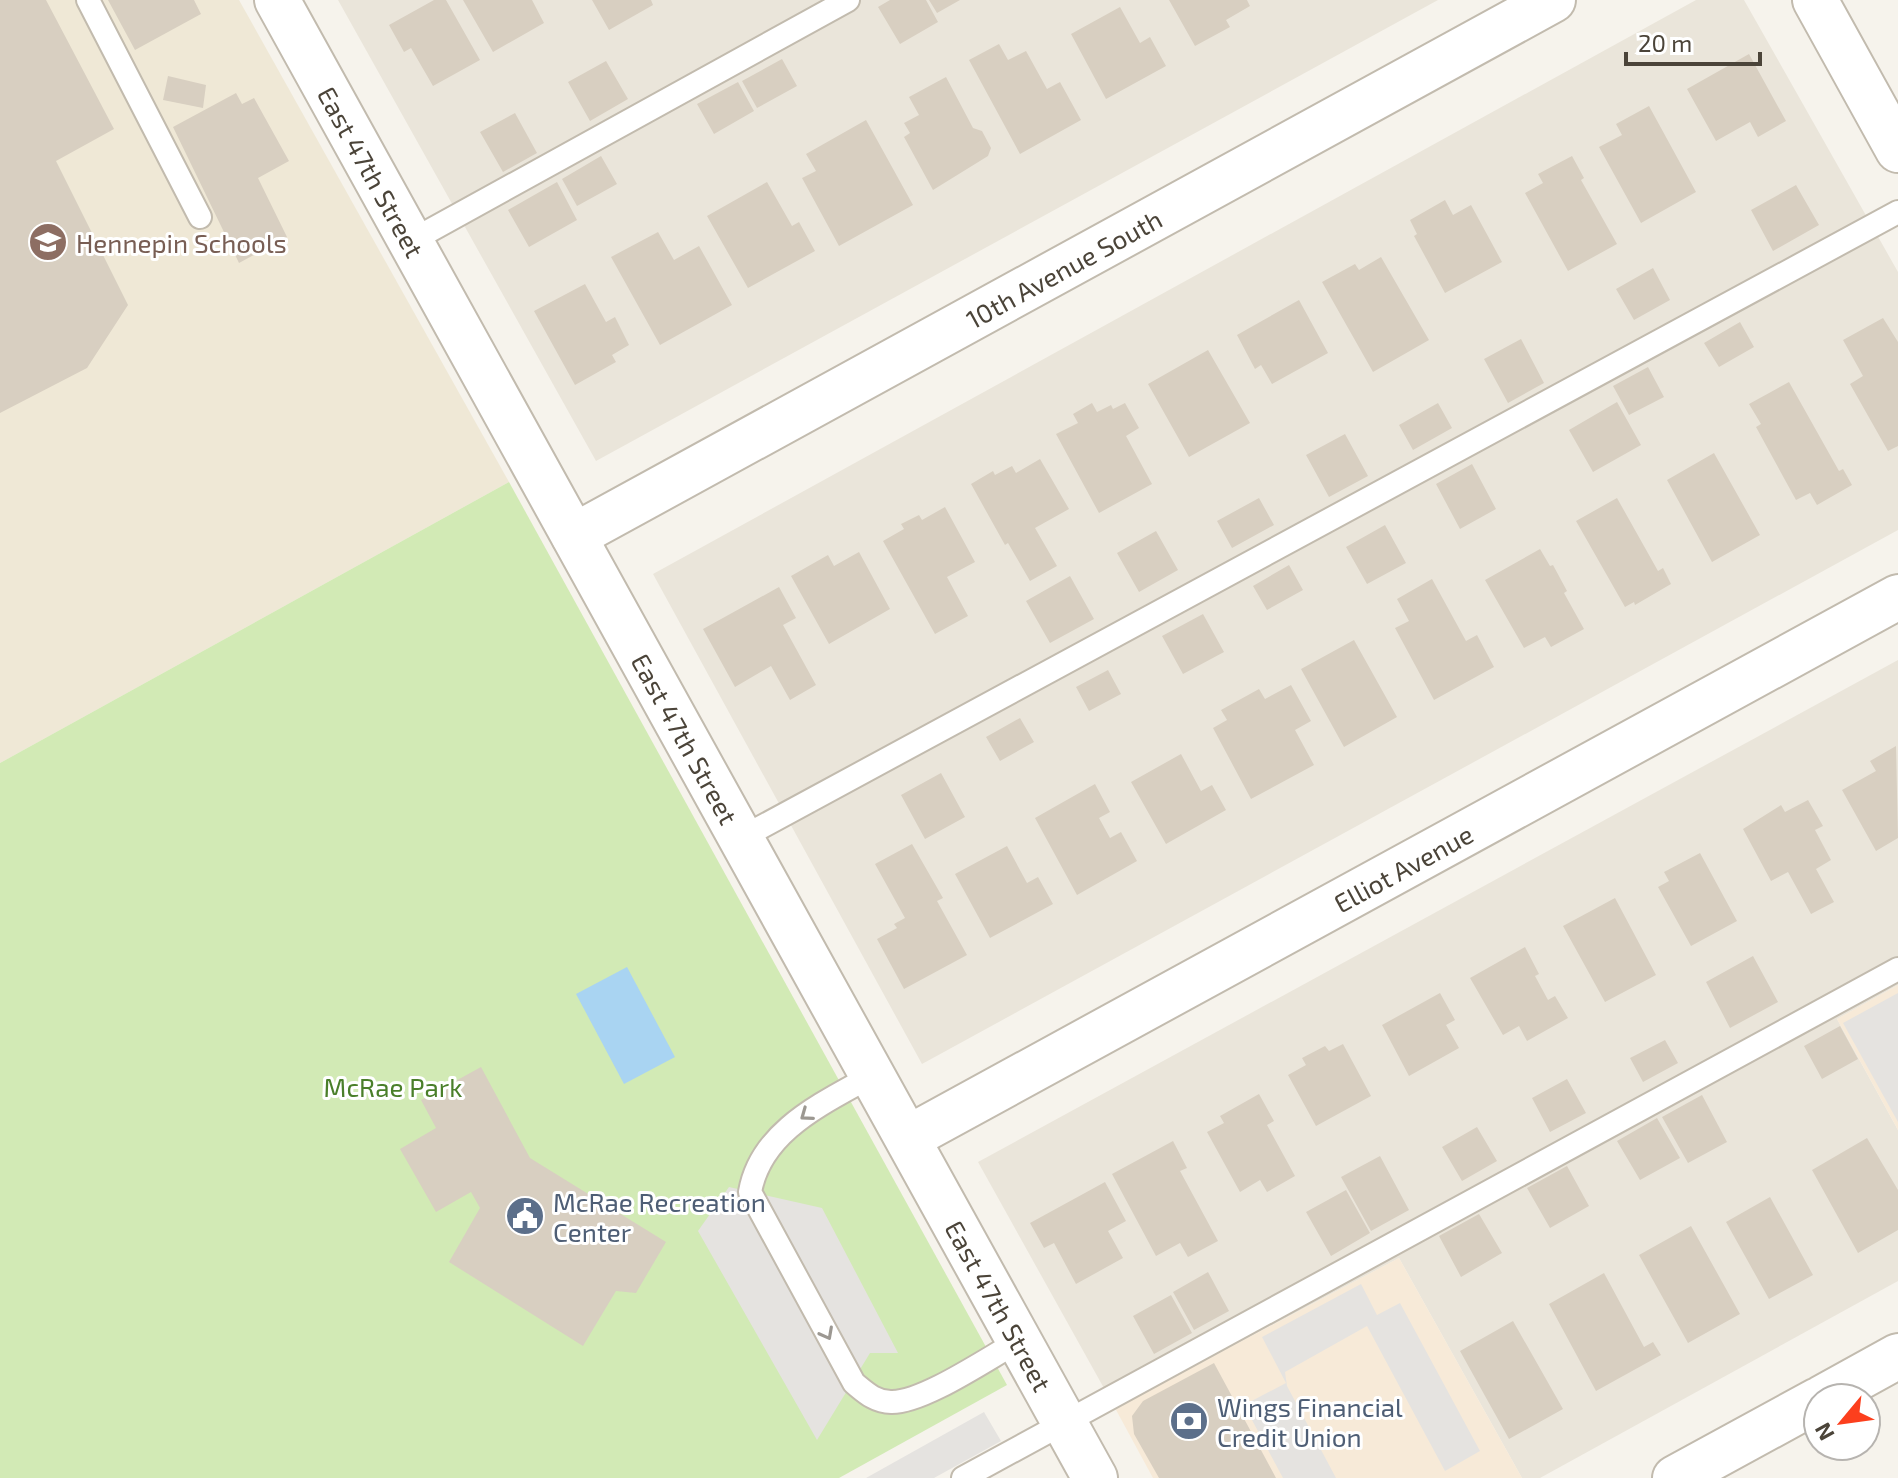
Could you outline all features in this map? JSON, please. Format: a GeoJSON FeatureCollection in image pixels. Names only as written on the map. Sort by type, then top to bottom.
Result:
{"type":"FeatureCollection","features":[{"type":"Feature","properties":{"kind":"street","name":"East 47th Street"},"geometry":{"type":"LineString","coordinates":[[277,0],[1095,1478]]}},
{"type":"Feature","properties":{"kind":"street","name":"10th Avenue South"},"geometry":{"type":"LineString","coordinates":[[574,536],[1553,0]]}},
{"type":"Feature","properties":{"kind":"street"},"geometry":{"type":"LineString","coordinates":[[1815,0],[1898,150]]}},
{"type":"Feature","properties":{"kind":"street","name":"Elliot Avenue"},"geometry":{"type":"LineString","coordinates":[[908,1138],[1898,597]]}},
{"type":"Feature","properties":{"kind":"street"},"geometry":{"type":"LineString","coordinates":[[1851,1382],[1898,1356]]}},
{"type":"Feature","properties":{"kind":"street"},"geometry":{"type":"LineString","coordinates":[[1675,1478],[1802,1409]]}},
{"type":"Feature","properties":{"kind":"lane"},"geometry":{"type":"LineString","coordinates":[[88,0],[200,217]]}},
{"type":"Feature","properties":{"kind":"lane"},"geometry":{"type":"LineString","coordinates":[[411,241],[848,0]]}},
{"type":"Feature","properties":{"kind":"lane"},"geometry":{"type":"LineString","coordinates":[[741,838],[1898,212]]}},
{"type":"Feature","properties":{"kind":"lane"},"geometry":{"type":"LineString","coordinates":[[963,1478],[1898,969]]}},
{"type":"Feature","properties":{"kind":"lane"},"geometry":{"type":"LineString","coordinates":[[873,1075],[822,1104],[783,1132],[766,1150],[754,1172],[750,1192],[854,1383],[870,1397],[889,1403],[912,1400],[1019,1341]]}},
{"type":"Feature","properties":{"kind":"shaded area"},"geometry":{"type":"Polygon","coordinates":[[[0,0],[239,0],[509,482],[0,763],[0,0]]]}},
{"type":"Feature","properties":{"kind":"shaded area"},"geometry":{"type":"Polygon","coordinates":[[[338,0],[1438,0],[596,461],[338,0]]]}},
{"type":"Feature","properties":{"kind":"shaded area"},"geometry":{"type":"Polygon","coordinates":[[[1696,0],[1744,0],[1898,272],[1898,530],[922,1064],[653,574],[1696,0]]]}},
{"type":"Feature","properties":{"kind":"shaded area"},"geometry":{"type":"Polygon","coordinates":[[[1898,660],[1898,985],[1837,1019],[1898,1130],[1898,1281],[1540,1478],[1522,1478],[1399,1258],[1115,1408],[978,1162],[1898,660]]]}},
{"type":"Feature","properties":{"kind":"shaded area"},"geometry":{"type":"Polygon","coordinates":[[[1898,985],[1898,1130],[1837,1019],[1898,985]]]}},
{"type":"Feature","properties":{"kind":"shaded area"},"geometry":{"type":"Polygon","coordinates":[[[1898,993],[1898,1122],[1843,1023],[1898,993]]]}},
{"type":"Feature","properties":{"kind":"shaded area"},"geometry":{"type":"Polygon","coordinates":[[[729,1187],[822,1208],[898,1353],[870,1353],[817,1440],[698,1231],[729,1187]]]}},
{"type":"Feature","properties":{"kind":"shaded area"},"geometry":{"type":"Polygon","coordinates":[[[1399,1258],[1522,1478],[1153,1478],[1115,1408],[1399,1258]]]}},
{"type":"Feature","properties":{"kind":"shaded area"},"geometry":{"type":"Polygon","coordinates":[[[1361,1284],[1377,1315],[1400,1303],[1480,1451],[1445,1471],[1367,1326],[1285,1372],[1287,1386],[1336,1478],[1283,1478],[1244,1405],[1286,1383],[1262,1337],[1361,1284]]]}},
{"type":"Feature","properties":{"kind":"shaded area"},"geometry":{"type":"Polygon","coordinates":[[[984,1412],[1001,1441],[934,1478],[866,1478],[984,1412]]]}},
{"type":"Feature","properties":{"kind":"green space","name":"McRae Park"},"geometry":{"type":"Polygon","coordinates":[[[509,482],[1007,1385],[839,1478],[0,1478],[0,763],[509,482]]]}},
{"type":"Feature","properties":{"kind":"water"},"geometry":{"type":"Polygon","coordinates":[[[627,967],[675,1057],[624,1084],[576,994],[627,967]]]}},
{"type":"Feature","properties":{"kind":"building","name":"Hennepin Schools"},"geometry":{"type":"Polygon","coordinates":[[[0,0],[46,0],[114,129],[56,161],[128,305],[87,368],[0,413],[0,0]]]}},
{"type":"Feature","properties":{"kind":"building"},"geometry":{"type":"Polygon","coordinates":[[[108,0],[194,0],[201,14],[135,50],[108,0]]]}},
{"type":"Feature","properties":{"kind":"building"},"geometry":{"type":"Polygon","coordinates":[[[434,0],[446,0],[480,60],[433,86],[411,48],[404,52],[389,25],[434,0]]]}},
{"type":"Feature","properties":{"kind":"building"},"geometry":{"type":"Polygon","coordinates":[[[463,0],[532,0],[544,23],[493,52],[463,0]]]}},
{"type":"Feature","properties":{"kind":"building"},"geometry":{"type":"Polygon","coordinates":[[[592,0],[651,0],[653,5],[609,30],[592,0]]]}},
{"type":"Feature","properties":{"kind":"building"},"geometry":{"type":"Polygon","coordinates":[[[890,0],[926,0],[938,22],[900,44],[878,7],[890,0]]]}},
{"type":"Feature","properties":{"kind":"building"},"geometry":{"type":"Polygon","coordinates":[[[929,0],[960,0],[937,13],[929,0]]]}},
{"type":"Feature","properties":{"kind":"building"},"geometry":{"type":"Polygon","coordinates":[[[1169,0],[1247,0],[1250,6],[1226,20],[1230,27],[1195,46],[1169,0]]]}},
{"type":"Feature","properties":{"kind":"building"},"geometry":{"type":"Polygon","coordinates":[[[1120,7],[1140,43],[1150,37],[1166,66],[1106,99],[1071,34],[1120,7]]]}},
{"type":"Feature","properties":{"kind":"building"},"geometry":{"type":"Polygon","coordinates":[[[999,44],[1008,60],[1026,51],[1047,89],[1060,82],[1081,120],[1020,154],[969,60],[999,44]]]}},
{"type":"Feature","properties":{"kind":"building"},"geometry":{"type":"Polygon","coordinates":[[[1749,54],[1786,121],[1758,137],[1750,122],[1716,141],[1687,89],[1749,54]]]}},
{"type":"Feature","properties":{"kind":"building"},"geometry":{"type":"Polygon","coordinates":[[[782,59],[797,86],[757,108],[742,81],[782,59]]]}},
{"type":"Feature","properties":{"kind":"building"},"geometry":{"type":"Polygon","coordinates":[[[606,61],[628,99],[590,121],[568,82],[606,61]]]}},
{"type":"Feature","properties":{"kind":"building"},"geometry":{"type":"Polygon","coordinates":[[[168,76],[206,85],[203,108],[163,100],[168,76]]]}},
{"type":"Feature","properties":{"kind":"building"},"geometry":{"type":"Polygon","coordinates":[[[946,77],[973,128],[982,131],[991,148],[988,156],[933,190],[904,137],[910,133],[904,123],[919,115],[909,97],[946,77]]]}},
{"type":"Feature","properties":{"kind":"building"},"geometry":{"type":"Polygon","coordinates":[[[738,82],[754,111],[714,134],[697,104],[738,82]]]}},
{"type":"Feature","properties":{"kind":"building"},"geometry":{"type":"Polygon","coordinates":[[[236,93],[242,104],[254,98],[289,161],[258,178],[287,237],[239,263],[173,127],[236,93]]]}},
{"type":"Feature","properties":{"kind":"building"},"geometry":{"type":"Polygon","coordinates":[[[1649,106],[1696,192],[1641,223],[1599,147],[1622,135],[1616,124],[1649,106]]]}},
{"type":"Feature","properties":{"kind":"building"},"geometry":{"type":"Polygon","coordinates":[[[515,113],[537,153],[503,172],[480,132],[515,113]]]}},
{"type":"Feature","properties":{"kind":"building"},"geometry":{"type":"Polygon","coordinates":[[[866,120],[913,205],[839,246],[802,178],[816,171],[806,154],[866,120]]]}},
{"type":"Feature","properties":{"kind":"building"},"geometry":{"type":"Polygon","coordinates":[[[601,156],[617,184],[577,206],[562,179],[601,156]]]}},
{"type":"Feature","properties":{"kind":"building"},"geometry":{"type":"Polygon","coordinates":[[[1572,156],[1584,178],[1581,180],[1617,244],[1568,271],[1525,193],[1543,183],[1538,174],[1572,156]]]}},
{"type":"Feature","properties":{"kind":"building"},"geometry":{"type":"Polygon","coordinates":[[[557,182],[577,220],[529,247],[508,210],[557,182]]]}},
{"type":"Feature","properties":{"kind":"building"},"geometry":{"type":"Polygon","coordinates":[[[767,182],[792,226],[799,222],[815,251],[748,288],[707,216],[767,182]]]}},
{"type":"Feature","properties":{"kind":"building"},"geometry":{"type":"Polygon","coordinates":[[[1796,185],[1819,225],[1773,251],[1751,210],[1796,185]]]}},
{"type":"Feature","properties":{"kind":"building"},"geometry":{"type":"Polygon","coordinates":[[[1445,200],[1453,215],[1471,205],[1502,262],[1445,293],[1414,236],[1417,234],[1410,220],[1445,200]]]}},
{"type":"Feature","properties":{"kind":"building"},"geometry":{"type":"Polygon","coordinates":[[[658,232],[674,260],[699,246],[732,305],[660,345],[611,257],[658,232]]]}},
{"type":"Feature","properties":{"kind":"building"},"geometry":{"type":"Polygon","coordinates":[[[1381,257],[1429,340],[1373,372],[1322,282],[1355,264],[1359,270],[1381,257]]]}},
{"type":"Feature","properties":{"kind":"building"},"geometry":{"type":"Polygon","coordinates":[[[1653,268],[1670,300],[1634,320],[1616,289],[1653,268]]]}},
{"type":"Feature","properties":{"kind":"building"},"geometry":{"type":"Polygon","coordinates":[[[585,284],[606,322],[615,317],[629,345],[612,355],[616,362],[575,385],[534,311],[585,284]]]}},
{"type":"Feature","properties":{"kind":"building"},"geometry":{"type":"Polygon","coordinates":[[[1299,300],[1328,353],[1272,384],[1261,365],[1255,369],[1237,335],[1299,300]]]}},
{"type":"Feature","properties":{"kind":"building"},"geometry":{"type":"Polygon","coordinates":[[[1883,318],[1898,342],[1898,446],[1888,451],[1850,384],[1863,376],[1843,340],[1883,318]]]}},
{"type":"Feature","properties":{"kind":"building"},"geometry":{"type":"Polygon","coordinates":[[[1740,322],[1754,347],[1719,367],[1704,343],[1740,322]]]}},
{"type":"Feature","properties":{"kind":"building"},"geometry":{"type":"Polygon","coordinates":[[[1521,339],[1544,383],[1508,403],[1484,359],[1521,339]]]}},
{"type":"Feature","properties":{"kind":"building"},"geometry":{"type":"Polygon","coordinates":[[[1208,350],[1250,423],[1189,457],[1148,384],[1208,350]]]}},
{"type":"Feature","properties":{"kind":"building"},"geometry":{"type":"Polygon","coordinates":[[[1648,367],[1664,397],[1629,415],[1613,386],[1648,367]]]}},
{"type":"Feature","properties":{"kind":"building"},"geometry":{"type":"Polygon","coordinates":[[[1789,382],[1839,471],[1843,469],[1852,485],[1817,505],[1810,493],[1796,500],[1756,427],[1761,424],[1749,404],[1789,382]]]}},
{"type":"Feature","properties":{"kind":"building"},"geometry":{"type":"Polygon","coordinates":[[[1617,402],[1641,445],[1593,472],[1569,430],[1617,402]]]}},
{"type":"Feature","properties":{"kind":"building"},"geometry":{"type":"Polygon","coordinates":[[[1092,403],[1097,412],[1125,403],[1139,428],[1126,436],[1152,484],[1099,513],[1056,434],[1078,423],[1073,414],[1092,403]]]}},
{"type":"Feature","properties":{"kind":"building"},"geometry":{"type":"Polygon","coordinates":[[[1438,403],[1452,428],[1413,450],[1399,425],[1438,403]]]}},
{"type":"Feature","properties":{"kind":"building"},"geometry":{"type":"Polygon","coordinates":[[[1345,434],[1368,476],[1329,497],[1306,455],[1345,434]]]}},
{"type":"Feature","properties":{"kind":"building"},"geometry":{"type":"Polygon","coordinates":[[[1714,453],[1760,535],[1712,562],[1667,480],[1714,453]]]}},
{"type":"Feature","properties":{"kind":"building"},"geometry":{"type":"Polygon","coordinates":[[[1040,459],[1069,509],[1035,528],[1057,566],[1030,581],[1008,543],[1005,545],[971,484],[993,471],[995,475],[1012,466],[1016,473],[1040,459]]]}},
{"type":"Feature","properties":{"kind":"building"},"geometry":{"type":"Polygon","coordinates":[[[1472,464],[1496,509],[1460,529],[1436,484],[1472,464]]]}},
{"type":"Feature","properties":{"kind":"building"},"geometry":{"type":"Polygon","coordinates":[[[1259,498],[1274,525],[1232,548],[1217,521],[1259,498]]]}},
{"type":"Feature","properties":{"kind":"building"},"geometry":{"type":"Polygon","coordinates":[[[1617,498],[1658,571],[1663,568],[1671,584],[1635,605],[1634,602],[1625,607],[1576,521],[1617,498]]]}},
{"type":"Feature","properties":{"kind":"building"},"geometry":{"type":"Polygon","coordinates":[[[945,507],[975,562],[947,577],[968,616],[935,634],[883,541],[904,529],[901,524],[919,515],[922,520],[945,507]]]}},
{"type":"Feature","properties":{"kind":"building"},"geometry":{"type":"Polygon","coordinates":[[[1385,525],[1406,563],[1367,584],[1346,547],[1385,525]]]}},
{"type":"Feature","properties":{"kind":"building"},"geometry":{"type":"Polygon","coordinates":[[[1156,531],[1178,570],[1139,592],[1117,553],[1156,531]]]}},
{"type":"Feature","properties":{"kind":"building"},"geometry":{"type":"Polygon","coordinates":[[[1540,549],[1550,566],[1553,565],[1584,629],[1551,647],[1545,637],[1524,648],[1485,580],[1540,549]]]}},
{"type":"Feature","properties":{"kind":"building"},"geometry":{"type":"Polygon","coordinates":[[[859,552],[890,609],[829,644],[791,576],[828,555],[834,566],[859,552]]]}},
{"type":"Feature","properties":{"kind":"building"},"geometry":{"type":"Polygon","coordinates":[[[1289,565],[1303,590],[1267,610],[1253,586],[1289,565]]]}},
{"type":"Feature","properties":{"kind":"building"},"geometry":{"type":"Polygon","coordinates":[[[1070,576],[1094,619],[1050,643],[1026,601],[1070,576]]]}},
{"type":"Feature","properties":{"kind":"building"},"geometry":{"type":"Polygon","coordinates":[[[1432,579],[1466,641],[1477,635],[1494,667],[1434,700],[1395,628],[1409,621],[1397,599],[1432,579]]]}},
{"type":"Feature","properties":{"kind":"building"},"geometry":{"type":"Polygon","coordinates":[[[779,587],[796,618],[783,625],[816,685],[790,700],[771,666],[735,687],[703,629],[779,587]]]}},
{"type":"Feature","properties":{"kind":"building"},"geometry":{"type":"Polygon","coordinates":[[[1203,614],[1224,652],[1183,674],[1162,636],[1203,614]]]}},
{"type":"Feature","properties":{"kind":"building"},"geometry":{"type":"Polygon","coordinates":[[[1354,640],[1397,717],[1344,747],[1301,669],[1354,640]]]}},
{"type":"Feature","properties":{"kind":"building"},"geometry":{"type":"Polygon","coordinates":[[[1108,670],[1121,694],[1089,711],[1076,687],[1108,670]]]}},
{"type":"Feature","properties":{"kind":"building"},"geometry":{"type":"Polygon","coordinates":[[[1291,685],[1311,721],[1295,730],[1314,765],[1251,799],[1213,728],[1227,720],[1221,710],[1259,689],[1265,699],[1291,685]]]}},
{"type":"Feature","properties":{"kind":"building"},"geometry":{"type":"Polygon","coordinates":[[[1020,718],[1034,742],[1000,761],[986,737],[1020,718]]]}},
{"type":"Feature","properties":{"kind":"building"},"geometry":{"type":"Polygon","coordinates":[[[1896,746],[1898,838],[1876,851],[1842,790],[1876,771],[1870,761],[1896,746]]]}},
{"type":"Feature","properties":{"kind":"building"},"geometry":{"type":"Polygon","coordinates":[[[1181,754],[1201,791],[1212,785],[1226,810],[1166,844],[1131,782],[1181,754]]]}},
{"type":"Feature","properties":{"kind":"building"},"geometry":{"type":"Polygon","coordinates":[[[941,773],[965,817],[925,839],[901,795],[941,773]]]}},
{"type":"Feature","properties":{"kind":"building"},"geometry":{"type":"Polygon","coordinates":[[[1095,784],[1110,812],[1099,818],[1110,838],[1121,832],[1137,861],[1077,895],[1035,818],[1095,784]]]}},
{"type":"Feature","properties":{"kind":"building"},"geometry":{"type":"Polygon","coordinates":[[[1808,800],[1823,826],[1815,830],[1831,860],[1816,869],[1834,902],[1811,914],[1788,872],[1771,881],[1743,829],[1781,805],[1785,812],[1808,800]]]}},
{"type":"Feature","properties":{"kind":"building"},"geometry":{"type":"Polygon","coordinates":[[[912,844],[943,898],[937,901],[967,955],[904,989],[877,939],[897,928],[894,924],[905,918],[875,864],[912,844]]]}},
{"type":"Feature","properties":{"kind":"building"},"geometry":{"type":"Polygon","coordinates":[[[1007,846],[1027,883],[1038,877],[1053,904],[990,938],[955,874],[1007,846]]]}},
{"type":"Feature","properties":{"kind":"building"},"geometry":{"type":"Polygon","coordinates":[[[1700,853],[1737,921],[1691,946],[1658,887],[1669,881],[1664,872],[1700,853]]]}},
{"type":"Feature","properties":{"kind":"building"},"geometry":{"type":"Polygon","coordinates":[[[1615,898],[1656,975],[1605,1002],[1563,926],[1615,898]]]}},
{"type":"Feature","properties":{"kind":"building"},"geometry":{"type":"Polygon","coordinates":[[[1525,947],[1548,1000],[1555,996],[1568,1018],[1527,1041],[1519,1026],[1503,1035],[1470,978],[1525,947]]]}},
{"type":"Feature","properties":{"kind":"building"},"geometry":{"type":"Polygon","coordinates":[[[1753,956],[1778,1002],[1730,1028],[1706,982],[1753,956]]]}},
{"type":"Feature","properties":{"kind":"building"},"geometry":{"type":"Polygon","coordinates":[[[1440,993],[1455,1020],[1446,1025],[1459,1048],[1409,1076],[1382,1025],[1440,993]]]}},
{"type":"Feature","properties":{"kind":"building"},"geometry":{"type":"Polygon","coordinates":[[[1840,1026],[1858,1059],[1822,1079],[1804,1046],[1840,1026]]]}},
{"type":"Feature","properties":{"kind":"building"},"geometry":{"type":"Polygon","coordinates":[[[1665,1040],[1678,1063],[1643,1082],[1630,1058],[1665,1040]]]}},
{"type":"Feature","properties":{"kind":"building"},"geometry":{"type":"Polygon","coordinates":[[[1343,1044],[1371,1096],[1316,1126],[1288,1075],[1306,1065],[1302,1058],[1325,1046],[1329,1051],[1343,1044]]]}},
{"type":"Feature","properties":{"kind":"building","name":"McRae Recreation Center"},"geometry":{"type":"Polygon","coordinates":[[[481,1067],[530,1158],[666,1242],[636,1293],[616,1291],[583,1346],[449,1262],[480,1208],[471,1192],[436,1212],[400,1149],[436,1128],[421,1100],[481,1067]]]}},
{"type":"Feature","properties":{"kind":"building"},"geometry":{"type":"Polygon","coordinates":[[[1567,1079],[1586,1113],[1550,1132],[1532,1098],[1567,1079]]]}},
{"type":"Feature","properties":{"kind":"building"},"geometry":{"type":"Polygon","coordinates":[[[1259,1094],[1274,1121],[1267,1125],[1295,1176],[1267,1192],[1260,1180],[1240,1192],[1207,1132],[1224,1123],[1220,1116],[1259,1094]]]}},
{"type":"Feature","properties":{"kind":"building"},"geometry":{"type":"Polygon","coordinates":[[[1702,1095],[1727,1142],[1688,1163],[1662,1117],[1702,1095]]]}},
{"type":"Feature","properties":{"kind":"building"},"geometry":{"type":"Polygon","coordinates":[[[1657,1118],[1680,1158],[1640,1180],[1617,1141],[1657,1118]]]}},
{"type":"Feature","properties":{"kind":"building"},"geometry":{"type":"Polygon","coordinates":[[[1477,1127],[1497,1161],[1462,1181],[1442,1147],[1477,1127]]]}},
{"type":"Feature","properties":{"kind":"building"},"geometry":{"type":"Polygon","coordinates":[[[1867,1138],[1898,1190],[1898,1230],[1858,1253],[1812,1170],[1867,1138]]]}},
{"type":"Feature","properties":{"kind":"building"},"geometry":{"type":"Polygon","coordinates":[[[1173,1141],[1187,1168],[1180,1171],[1218,1241],[1188,1257],[1180,1243],[1156,1256],[1112,1174],[1173,1141]]]}},
{"type":"Feature","properties":{"kind":"building"},"geometry":{"type":"Polygon","coordinates":[[[1380,1156],[1409,1210],[1371,1231],[1341,1177],[1380,1156]]]}},
{"type":"Feature","properties":{"kind":"building"},"geometry":{"type":"Polygon","coordinates":[[[1567,1166],[1589,1206],[1550,1228],[1527,1188],[1567,1166]]]}},
{"type":"Feature","properties":{"kind":"building"},"geometry":{"type":"Polygon","coordinates":[[[1105,1182],[1126,1221],[1108,1231],[1123,1258],[1076,1284],[1054,1243],[1044,1248],[1030,1223],[1105,1182]]]}},
{"type":"Feature","properties":{"kind":"building"},"geometry":{"type":"Polygon","coordinates":[[[1346,1190],[1370,1233],[1331,1256],[1306,1212],[1346,1190]]]}},
{"type":"Feature","properties":{"kind":"building"},"geometry":{"type":"Polygon","coordinates":[[[1770,1197],[1813,1275],[1769,1299],[1726,1222],[1770,1197]]]}},
{"type":"Feature","properties":{"kind":"building"},"geometry":{"type":"Polygon","coordinates":[[[1479,1214],[1502,1253],[1461,1277],[1439,1236],[1479,1214]]]}},
{"type":"Feature","properties":{"kind":"building"},"geometry":{"type":"Polygon","coordinates":[[[1691,1226],[1740,1314],[1688,1343],[1639,1255],[1691,1226]]]}},
{"type":"Feature","properties":{"kind":"building"},"geometry":{"type":"Polygon","coordinates":[[[1208,1272],[1229,1311],[1194,1330],[1173,1292],[1208,1272]]]}},
{"type":"Feature","properties":{"kind":"building"},"geometry":{"type":"Polygon","coordinates":[[[1604,1273],[1644,1347],[1653,1342],[1661,1355],[1596,1391],[1549,1304],[1604,1273]]]}},
{"type":"Feature","properties":{"kind":"building"},"geometry":{"type":"Polygon","coordinates":[[[1171,1295],[1192,1333],[1154,1354],[1133,1316],[1171,1295]]]}},
{"type":"Feature","properties":{"kind":"building"},"geometry":{"type":"Polygon","coordinates":[[[1513,1321],[1563,1409],[1509,1439],[1460,1351],[1513,1321]]]}},
{"type":"Feature","properties":{"kind":"building","name":"Wings Financial Credit Union"},"geometry":{"type":"Polygon","coordinates":[[[1214,1363],[1276,1478],[1159,1478],[1134,1434],[1132,1416],[1143,1401],[1214,1363]]]}},
{"type":"Feature","properties":{"kind":"place","name":"Hennepin Schools"},"geometry":{"type":"Point","coordinates":[48,242]}},
{"type":"Feature","properties":{"kind":"place","name":"McRae Recreation Center"},"geometry":{"type":"Point","coordinates":[525,1216]}},
{"type":"Feature","properties":{"kind":"place","name":"Wings Financial Credit Union"},"geometry":{"type":"Point","coordinates":[1189,1421]}}]}
